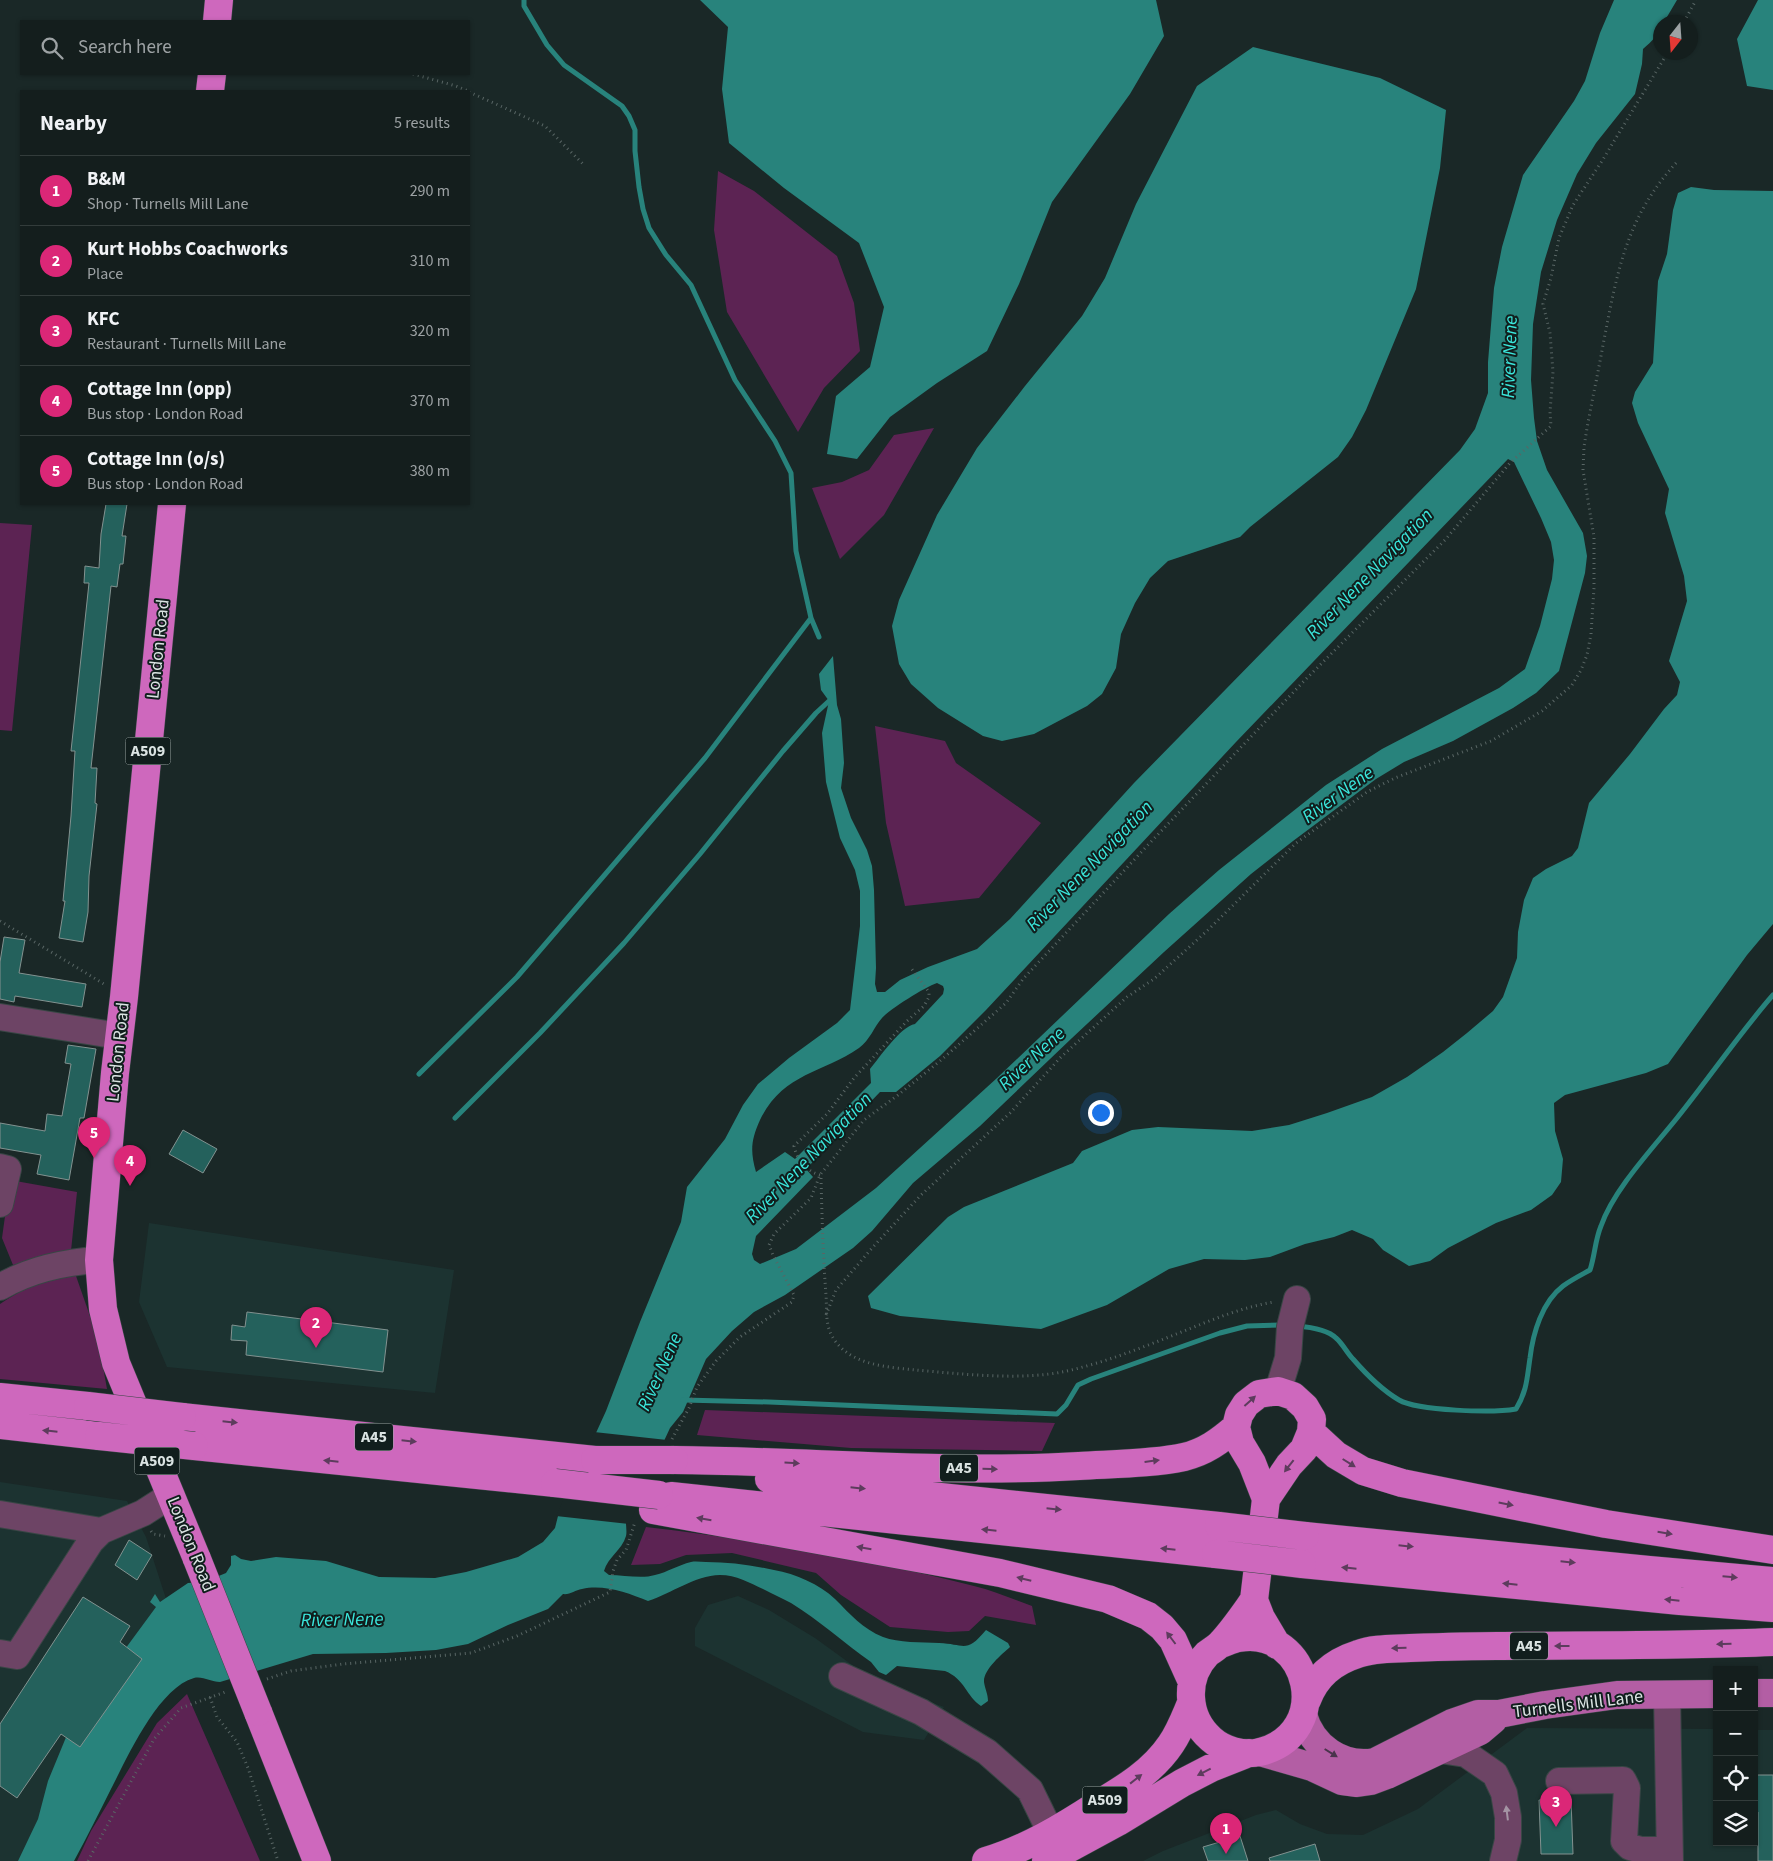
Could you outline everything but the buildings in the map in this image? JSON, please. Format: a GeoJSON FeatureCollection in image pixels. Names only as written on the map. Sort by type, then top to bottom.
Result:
{"type":"FeatureCollection","features":[{"type":"Feature","properties":{"kind":"highway"},"geometry":{"type":"LineString","coordinates":[[217,20],[219,0]]}},
{"type":"Feature","properties":{"kind":"highway"},"geometry":{"type":"LineString","coordinates":[[210,90],[212,75]]}},
{"type":"Feature","properties":{"kind":"highway","name":"London Road"},"geometry":{"type":"LineString","coordinates":[[172,505],[119,1036],[99,1260],[104,1308],[116,1363],[198,1559],[317,1861]]}},
{"type":"Feature","properties":{"kind":"highway"},"geometry":{"type":"LineString","coordinates":[[1266,1500],[1252,1463],[1240,1443],[1236,1427],[1239,1414],[1246,1404],[1259,1394],[1278,1391],[1293,1396],[1305,1407],[1312,1420],[1311,1432],[1304,1449],[1289,1465],[1266,1500],[1254,1600],[1261,1618],[1277,1645]]}},
{"type":"Feature","properties":{"kind":"highway","name":"A45"},"geometry":{"type":"LineString","coordinates":[[0,1397],[595,1460],[672,1464],[1305,1536],[1773,1581]]}},
{"type":"Feature","properties":{"kind":"highway","name":"A45"},"geometry":{"type":"LineString","coordinates":[[0,1426],[380,1466],[656,1503],[1216,1554],[1680,1601],[1773,1608]]}},
{"type":"Feature","properties":{"kind":"highway","name":"A45"},"geometry":{"type":"LineString","coordinates":[[672,1464],[740,1460],[856,1466],[1021,1469],[1144,1462],[1184,1457],[1218,1444],[1236,1427]]}},
{"type":"Feature","properties":{"kind":"highway"},"geometry":{"type":"LineString","coordinates":[[1311,1432],[1336,1454],[1363,1471],[1402,1483],[1606,1524],[1773,1550]]}},
{"type":"Feature","properties":{"kind":"highway"},"geometry":{"type":"LineString","coordinates":[[656,1503],[1000,1573],[1108,1600],[1148,1616],[1162,1626],[1174,1640],[1191,1692],[1196,1719],[1204,1733],[1217,1744],[1232,1751],[1254,1753],[1278,1745],[1293,1732],[1305,1708],[1306,1688],[1301,1671],[1291,1656],[1277,1645],[1259,1638],[1240,1638],[1221,1644]]}},
{"type":"Feature","properties":{"kind":"highway"},"geometry":{"type":"LineString","coordinates":[[1191,1692],[1198,1667],[1208,1654],[1221,1644],[1254,1600]]}},
{"type":"Feature","properties":{"kind":"highway","name":"A45"},"geometry":{"type":"LineString","coordinates":[[1305,1708],[1312,1686],[1324,1672],[1339,1662],[1358,1654],[1381,1649],[1450,1646],[1706,1645],[1773,1642]]}},
{"type":"Feature","properties":{"kind":"highway","name":"A509"},"geometry":{"type":"LineString","coordinates":[[986,1861],[1005,1855],[1051,1833],[1137,1780],[1171,1746],[1181,1728],[1191,1692]]}},
{"type":"Feature","properties":{"kind":"highway","name":"A509"},"geometry":{"type":"LineString","coordinates":[[1046,1861],[1118,1822],[1182,1782],[1211,1768],[1254,1753]]}},
{"type":"Feature","properties":{"kind":"main road"},"geometry":{"type":"LineString","coordinates":[[1758,1693],[1773,1693]]}},
{"type":"Feature","properties":{"kind":"main road","name":"Turnells Mill Lane"},"geometry":{"type":"LineString","coordinates":[[1305,1708],[1306,1727],[1314,1740],[1326,1751],[1339,1758],[1364,1764],[1385,1757],[1452,1723],[1478,1714],[1499,1714],[1545,1704],[1616,1695],[1713,1694]]}},
{"type":"Feature","properties":{"kind":"main road","name":"Turnells Mill Lane"},"geometry":{"type":"LineString","coordinates":[[1254,1753],[1312,1767],[1342,1781],[1357,1783],[1370,1781],[1387,1775],[1480,1731],[1499,1714]]}},
{"type":"Feature","properties":{"kind":"street"},"geometry":{"type":"LineString","coordinates":[[0,1018],[119,1036]]}},
{"type":"Feature","properties":{"kind":"street"},"geometry":{"type":"LineString","coordinates":[[0,1167],[8,1169],[0,1204]]}},
{"type":"Feature","properties":{"kind":"street"},"geometry":{"type":"LineString","coordinates":[[3,1277],[56,1265],[99,1260]]}},
{"type":"Feature","properties":{"kind":"street"},"geometry":{"type":"LineString","coordinates":[[1278,1391],[1288,1358],[1290,1327],[1297,1299]]}},
{"type":"Feature","properties":{"kind":"street"},"geometry":{"type":"LineString","coordinates":[[0,1653],[17,1656],[91,1541],[101,1531],[143,1513],[171,1495]]}},
{"type":"Feature","properties":{"kind":"street"},"geometry":{"type":"LineString","coordinates":[[0,1514],[101,1531]]}},
{"type":"Feature","properties":{"kind":"street"},"geometry":{"type":"LineString","coordinates":[[842,1676],[921,1712],[988,1752],[1030,1790],[1051,1833]]}},
{"type":"Feature","properties":{"kind":"street"},"geometry":{"type":"LineString","coordinates":[[1559,1781],[1623,1780],[1627,1788],[1624,1841],[1630,1847],[1670,1855],[1667,1695]]}},
{"type":"Feature","properties":{"kind":"street"},"geometry":{"type":"LineString","coordinates":[[1440,1750],[1466,1754],[1495,1774],[1504,1792],[1508,1817],[1508,1840],[1502,1861]]}},
{"type":"Feature","properties":{"kind":"path"},"geometry":{"type":"LineString","coordinates":[[1688,15],[1696,0]]}},
{"type":"Feature","properties":{"kind":"path"},"geometry":{"type":"LineString","coordinates":[[689,1408],[697,1387],[716,1361],[740,1337],[792,1302],[794,1295],[769,1245],[774,1234],[811,1198],[820,1175],[864,1120],[940,1061],[1006,1003],[1024,979],[1147,846],[1306,679],[1445,540],[1510,463],[1551,426],[1550,412],[1553,372],[1550,333],[1543,304],[1551,278],[1559,238],[1573,205],[1602,162],[1663,60]]}},
{"type":"Feature","properties":{"kind":"path"},"geometry":{"type":"LineString","coordinates":[[417,75],[464,90]]}},
{"type":"Feature","properties":{"kind":"path"},"geometry":{"type":"LineString","coordinates":[[470,93],[545,126],[583,164]]}},
{"type":"Feature","properties":{"kind":"path"},"geometry":{"type":"LineString","coordinates":[[826,1315],[836,1290],[873,1246],[920,1196],[1010,1113],[1061,1057],[1127,997],[1154,979],[1208,930],[1296,843],[1367,792],[1395,778],[1491,741],[1542,711],[1572,685],[1587,655],[1591,634],[1594,588],[1594,537],[1583,470],[1584,447],[1618,272],[1628,240],[1638,217],[1661,179],[1678,161]]}},
{"type":"Feature","properties":{"kind":"path"},"geometry":{"type":"LineString","coordinates":[[0,921],[109,987]]}},
{"type":"Feature","properties":{"kind":"path"},"geometry":{"type":"LineString","coordinates":[[820,1175],[813,1173],[796,1158],[794,1146],[826,1114],[854,1078],[907,1021],[924,1006],[929,997],[928,992],[911,968]]}},
{"type":"Feature","properties":{"kind":"path"},"geometry":{"type":"LineString","coordinates":[[820,1175],[826,1315],[831,1335],[842,1349],[862,1361],[886,1367],[959,1374],[1031,1375],[1065,1372],[1107,1360],[1220,1317],[1260,1304],[1297,1299]]}},
{"type":"Feature","properties":{"kind":"path"},"geometry":{"type":"LineString","coordinates":[[264,1680],[292,1671],[343,1664],[471,1653],[517,1636],[610,1592],[613,1571]]}},
{"type":"Feature","properties":{"kind":"path"},"geometry":{"type":"LineString","coordinates":[[88,1861],[154,1739],[181,1708],[236,1689]]}},
{"type":"Feature","properties":{"kind":"path"},"geometry":{"type":"LineString","coordinates":[[210,1697],[217,1717],[237,1742],[248,1768],[278,1861]]}},
{"type":"Feature","properties":{"kind":"shaded area"},"geometry":{"type":"Polygon","coordinates":[[[718,171],[754,191],[837,256],[854,303],[860,351],[824,388],[798,432],[727,312],[714,230],[718,171]]]}},
{"type":"Feature","properties":{"kind":"shaded area"},"geometry":{"type":"Polygon","coordinates":[[[934,428],[884,515],[840,559],[812,488],[842,482],[869,470],[894,435],[934,428]]]}},
{"type":"Feature","properties":{"kind":"shaded area"},"geometry":{"type":"Polygon","coordinates":[[[0,523],[32,525],[12,731],[0,730],[0,523]]]}},
{"type":"Feature","properties":{"kind":"shaded area"},"geometry":{"type":"Polygon","coordinates":[[[875,726],[945,741],[956,763],[1041,823],[979,898],[905,906],[886,823],[875,726]]]}},
{"type":"Feature","properties":{"kind":"shaded area"},"geometry":{"type":"Polygon","coordinates":[[[10,1180],[77,1192],[71,1251],[13,1265],[2,1238],[10,1180]]]}},
{"type":"Feature","properties":{"kind":"shaded area"},"geometry":{"type":"Polygon","coordinates":[[[149,1223],[454,1270],[435,1393],[167,1367],[139,1302],[149,1223]]]}},
{"type":"Feature","properties":{"kind":"shaded area"},"geometry":{"type":"Polygon","coordinates":[[[72,1275],[76,1276],[98,1339],[107,1389],[0,1379],[0,1304],[17,1293],[43,1281],[72,1275]]]}},
{"type":"Feature","properties":{"kind":"shaded area"},"geometry":{"type":"Polygon","coordinates":[[[705,1410],[1055,1423],[1042,1451],[851,1448],[697,1435],[705,1410]]]}},
{"type":"Feature","properties":{"kind":"shaded area"},"geometry":{"type":"Polygon","coordinates":[[[0,1482],[127,1501],[146,1537],[169,1608],[78,1721],[21,1861],[0,1861],[0,1482]]]}},
{"type":"Feature","properties":{"kind":"shaded area"},"geometry":{"type":"Polygon","coordinates":[[[646,1527],[852,1558],[974,1586],[1032,1606],[1036,1625],[985,1616],[969,1631],[948,1632],[890,1627],[841,1595],[816,1573],[732,1553],[686,1555],[660,1564],[631,1565],[646,1527]]]}},
{"type":"Feature","properties":{"kind":"shaded area"},"geometry":{"type":"Polygon","coordinates":[[[738,1596],[769,1610],[815,1638],[877,1683],[944,1707],[924,1740],[863,1732],[695,1646],[695,1628],[708,1605],[738,1596]]]}},
{"type":"Feature","properties":{"kind":"shaded area"},"geometry":{"type":"Polygon","coordinates":[[[187,1694],[260,1861],[77,1861],[91,1831],[157,1723],[187,1694]]]}},
{"type":"Feature","properties":{"kind":"shaded area"},"geometry":{"type":"Polygon","coordinates":[[[1527,1728],[1713,1729],[1713,1846],[1758,1846],[1758,1730],[1773,1730],[1773,1861],[1143,1861],[1163,1851],[1256,1815],[1276,1810],[1300,1824],[1327,1834],[1363,1835],[1418,1809],[1527,1728]]]}},
{"type":"Feature","properties":{"kind":"water"},"geometry":{"type":"Polygon","coordinates":[[[700,0],[1156,0],[1164,36],[1130,94],[1052,202],[1019,284],[987,351],[937,383],[890,417],[857,459],[827,454],[836,396],[870,367],[884,307],[859,243],[784,188],[729,143],[722,89],[728,27],[700,0]]]}},
{"type":"Feature","properties":{"kind":"water"},"geometry":{"type":"Polygon","coordinates":[[[1614,0],[1677,0],[1668,15],[1653,15],[1653,39],[1643,49],[1642,64],[1635,94],[1596,143],[1577,174],[1557,220],[1541,272],[1533,324],[1531,380],[1537,441],[1547,470],[1583,533],[1587,556],[1585,573],[1559,671],[1536,693],[1513,708],[1453,741],[1404,762],[1376,779],[1251,874],[1164,952],[980,1126],[913,1183],[872,1231],[853,1248],[785,1295],[754,1312],[732,1331],[706,1359],[683,1412],[670,1428],[626,1523],[624,1541],[604,1571],[609,1575],[644,1577],[660,1574],[693,1562],[748,1565],[791,1574],[807,1580],[829,1594],[863,1625],[876,1634],[889,1639],[965,1646],[974,1642],[986,1630],[1008,1643],[1010,1647],[987,1672],[984,1682],[988,1701],[981,1706],[957,1678],[945,1671],[897,1666],[886,1675],[879,1672],[871,1662],[791,1603],[737,1578],[720,1575],[701,1578],[648,1601],[607,1588],[582,1589],[563,1594],[548,1609],[468,1644],[436,1650],[313,1654],[220,1682],[204,1678],[194,1678],[181,1684],[156,1709],[145,1726],[74,1861],[18,1861],[38,1819],[48,1781],[69,1730],[67,1728],[156,1607],[150,1602],[155,1594],[160,1602],[188,1583],[204,1582],[226,1573],[231,1565],[231,1556],[235,1555],[241,1559],[251,1561],[276,1557],[326,1561],[379,1577],[435,1578],[466,1572],[518,1557],[543,1542],[555,1528],[558,1516],[606,1411],[681,1222],[687,1187],[725,1139],[743,1105],[758,1084],[789,1058],[837,1023],[850,1010],[860,926],[860,891],[855,870],[840,838],[826,782],[822,733],[829,701],[821,690],[819,674],[833,656],[837,705],[841,719],[844,763],[841,788],[851,818],[867,850],[872,866],[875,984],[877,992],[885,992],[900,980],[928,967],[977,949],[1010,919],[1134,783],[1460,450],[1475,429],[1488,393],[1488,362],[1494,288],[1502,247],[1523,175],[1574,101],[1585,81],[1600,33],[1614,0]],[[1508,459],[1236,742],[986,1010],[940,1056],[896,1092],[880,1092],[806,1169],[813,1177],[756,1236],[752,1254],[754,1260],[760,1264],[796,1249],[876,1188],[997,1078],[1169,914],[1219,870],[1326,785],[1382,749],[1499,688],[1525,669],[1540,626],[1552,579],[1554,560],[1551,542],[1514,462],[1508,459]],[[937,983],[916,993],[886,1014],[859,1048],[845,1057],[791,1083],[780,1093],[769,1104],[755,1134],[752,1152],[756,1172],[785,1152],[795,1159],[871,1083],[870,1069],[897,1036],[909,1026],[915,1024],[943,994],[943,986],[937,983]]]}},
{"type":"Feature","properties":{"kind":"water"},"geometry":{"type":"Polygon","coordinates":[[[1758,0],[1773,0],[1773,90],[1747,86],[1737,39],[1758,0]]]}},
{"type":"Feature","properties":{"kind":"water"},"geometry":{"type":"Polygon","coordinates":[[[1253,47],[1380,78],[1446,110],[1440,168],[1416,289],[1366,410],[1352,437],[1338,457],[1240,537],[1168,561],[1150,578],[1135,603],[1121,634],[1116,668],[1102,694],[1087,706],[1034,734],[1002,741],[983,736],[938,708],[911,684],[899,664],[892,626],[899,600],[937,515],[977,448],[1082,316],[1105,278],[1136,204],[1197,86],[1253,47]]]}},
{"type":"Feature","properties":{"kind":"water"},"geometry":{"type":"Polygon","coordinates":[[[1691,187],[1714,190],[1773,191],[1773,924],[1747,955],[1668,1064],[1646,1073],[1565,1095],[1554,1103],[1555,1131],[1563,1159],[1561,1182],[1552,1195],[1531,1210],[1496,1223],[1448,1248],[1430,1261],[1409,1266],[1383,1250],[1373,1239],[1352,1230],[1270,1257],[1245,1260],[1204,1259],[1169,1269],[1107,1305],[1041,1329],[900,1316],[871,1308],[868,1296],[948,1217],[964,1207],[1073,1163],[1082,1151],[1132,1130],[1158,1127],[1252,1131],[1289,1125],[1372,1097],[1407,1077],[1443,1052],[1493,1011],[1503,997],[1517,958],[1518,932],[1524,900],[1533,878],[1572,856],[1578,848],[1589,803],[1677,695],[1680,682],[1669,661],[1687,601],[1684,576],[1665,513],[1669,489],[1638,423],[1632,403],[1635,392],[1653,363],[1658,281],[1667,254],[1673,210],[1678,193],[1691,187]]]}},
{"type":"Feature","properties":{"kind":"pier"},"geometry":{"type":"Polygon","coordinates":[[[594,1432],[667,1440],[629,1524],[556,1516],[594,1432]]]}},
{"type":"Feature","properties":{"kind":"waterway"},"geometry":{"type":"LineString","coordinates":[[524,0],[524,6],[547,45],[564,65],[622,106],[629,116],[635,130],[639,187],[649,228],[666,255],[691,285],[735,380],[775,441],[791,473],[796,551],[811,618],[819,637]]}},
{"type":"Feature","properties":{"kind":"waterway"},"geometry":{"type":"LineString","coordinates":[[419,1074],[517,977],[705,758],[811,618]]}},
{"type":"Feature","properties":{"kind":"waterway"},"geometry":{"type":"LineString","coordinates":[[455,1118],[540,1033],[624,943],[700,854],[783,751],[829,701]]}},
{"type":"Feature","properties":{"kind":"waterway"},"geometry":{"type":"LineString","coordinates":[[1297,1326],[1328,1332],[1338,1340],[1374,1381],[1399,1400],[1409,1404],[1456,1410],[1491,1411],[1516,1409],[1526,1384],[1536,1328],[1549,1300],[1563,1286],[1590,1270],[1601,1226],[1624,1183],[1773,995]]}},
{"type":"Feature","properties":{"kind":"waterway"},"geometry":{"type":"LineString","coordinates":[[683,1400],[1057,1414],[1066,1405],[1078,1385],[1091,1379],[1220,1333],[1247,1326],[1283,1325]]}},
{"type":"Feature","properties":{"kind":"place","name":"Cottage Inn (o/s)"},"geometry":{"type":"Point","coordinates":[94,1158]}},
{"type":"Feature","properties":{"kind":"place","name":"Cottage Inn (opp)"},"geometry":{"type":"Point","coordinates":[130,1186]}},
{"type":"Feature","properties":{"kind":"place","name":"Kurt Hobbs Coachworks"},"geometry":{"type":"Point","coordinates":[316,1348]}},
{"type":"Feature","properties":{"kind":"place","name":"KFC"},"geometry":{"type":"Point","coordinates":[1556,1827]}},
{"type":"Feature","properties":{"kind":"place","name":"B&M"},"geometry":{"type":"Point","coordinates":[1226,1854]}},
{"type":"Feature","properties":{"kind":"water label","name":"River Nene"},"geometry":{"type":"Point","coordinates":[1510,357]}},
{"type":"Feature","properties":{"kind":"water label","name":"River Nene Navigation"},"geometry":{"type":"Point","coordinates":[1370,574]}},
{"type":"Feature","properties":{"kind":"water label","name":"River Nene"},"geometry":{"type":"Point","coordinates":[1338,795]}},
{"type":"Feature","properties":{"kind":"water label","name":"River Nene Navigation"},"geometry":{"type":"Point","coordinates":[1090,866]}},
{"type":"Feature","properties":{"kind":"water label","name":"River Nene"},"geometry":{"type":"Point","coordinates":[1032,1059]}},
{"type":"Feature","properties":{"kind":"water label","name":"River Nene Navigation"},"geometry":{"type":"Point","coordinates":[809,1158]}},
{"type":"Feature","properties":{"kind":"water label","name":"River Nene"},"geometry":{"type":"Point","coordinates":[660,1372]}},
{"type":"Feature","properties":{"kind":"water label","name":"River Nene"},"geometry":{"type":"Point","coordinates":[342,1620]}}]}
